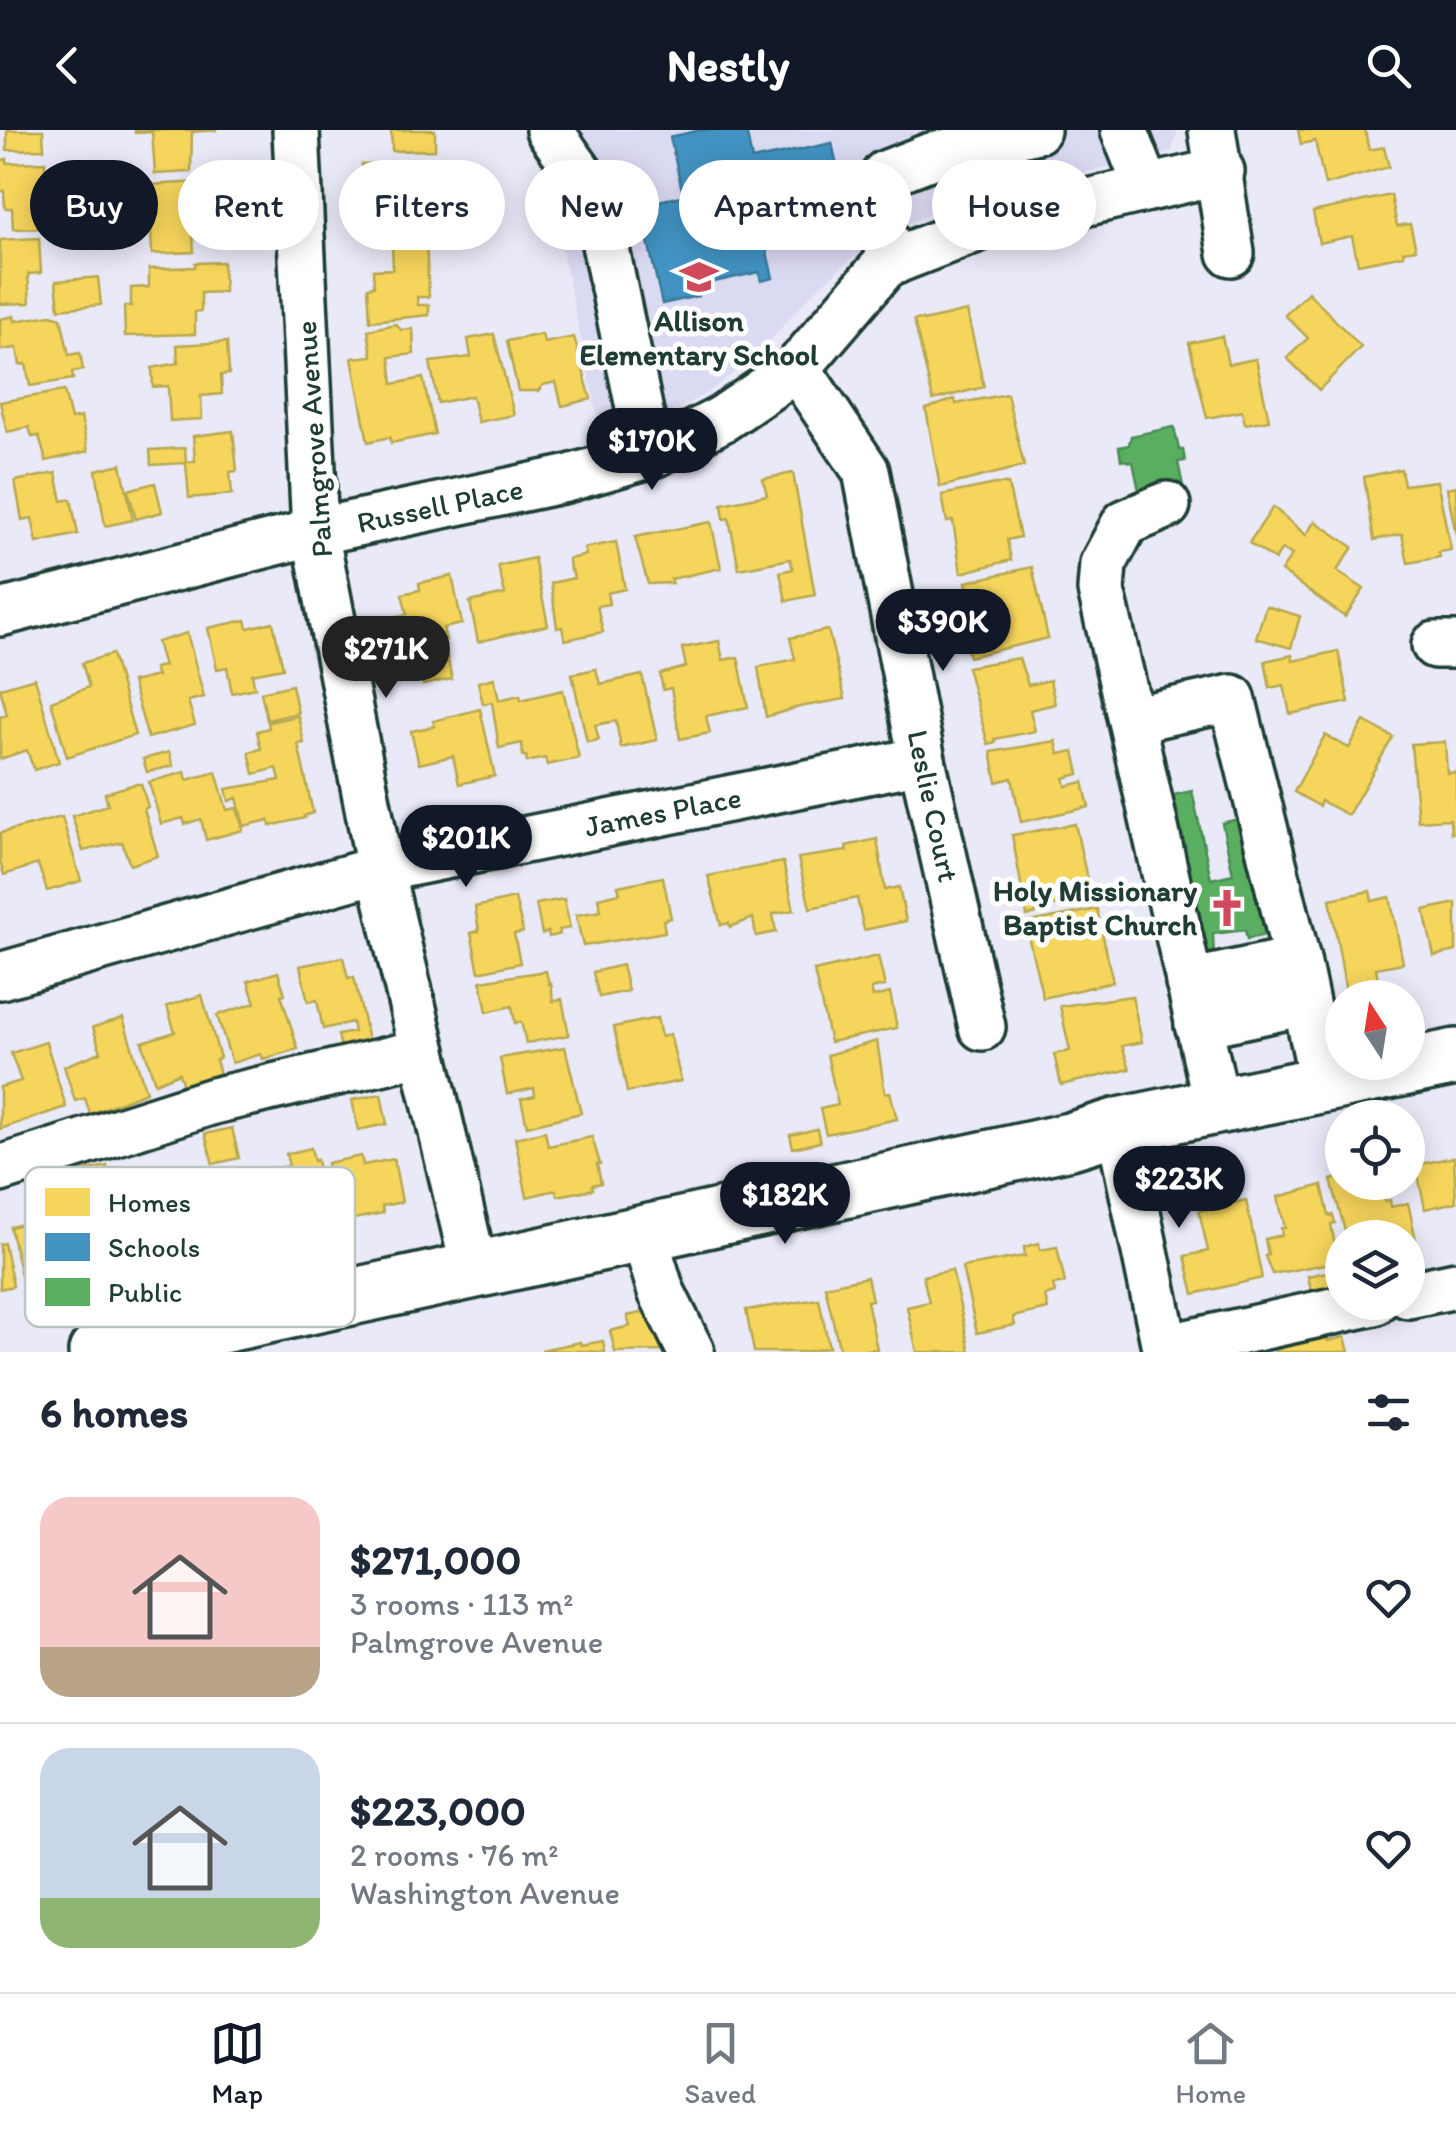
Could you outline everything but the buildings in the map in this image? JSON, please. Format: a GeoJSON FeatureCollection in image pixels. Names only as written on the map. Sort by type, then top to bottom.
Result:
{"type":"FeatureCollection","features":[{"type":"Feature","properties":{"kind":"main road"},"geometry":{"type":"LineString","coordinates":[[355,1297],[1052,1145],[1118,1126],[1456,1057]]}},
{"type":"Feature","properties":{"kind":"main road"},"geometry":{"type":"LineString","coordinates":[[96,1352],[214,1327]]}},
{"type":"Feature","properties":{"kind":"street","name":"Palmgrove Avenue"},"geometry":{"type":"LineString","coordinates":[[296,130],[315,532],[380,869],[474,1272]]}},
{"type":"Feature","properties":{"kind":"street"},"geometry":{"type":"LineString","coordinates":[[549,130],[589,186],[597,206],[649,455]]}},
{"type":"Feature","properties":{"kind":"street"},"geometry":{"type":"LineString","coordinates":[[895,261],[868,202],[886,174],[931,156],[1037,130]]}},
{"type":"Feature","properties":{"kind":"street"},"geometry":{"type":"LineString","coordinates":[[1124,130],[1147,188]]}},
{"type":"Feature","properties":{"kind":"street","name":"Russell Place"},"geometry":{"type":"LineString","coordinates":[[0,613],[315,532],[566,479],[649,455],[722,419],[797,368],[886,264],[980,227],[1147,188],[1216,151]]}},
{"type":"Feature","properties":{"kind":"street"},"geometry":{"type":"LineString","coordinates":[[1216,151],[1231,253]]}},
{"type":"Feature","properties":{"kind":"street","name":"Leslie Court"},"geometry":{"type":"LineString","coordinates":[[797,368],[866,471],[922,760],[982,1027]]}},
{"type":"Feature","properties":{"kind":"street"},"geometry":{"type":"LineString","coordinates":[[1167,505],[1124,524],[1103,564],[1101,590],[1217,1106]]}},
{"type":"Feature","properties":{"kind":"street"},"geometry":{"type":"LineString","coordinates":[[1130,720],[1232,698],[1323,1084]]}},
{"type":"Feature","properties":{"kind":"street","name":"James Place"},"geometry":{"type":"LineString","coordinates":[[0,976],[380,869],[922,760]]}},
{"type":"Feature","properties":{"kind":"street"},"geometry":{"type":"LineString","coordinates":[[1194,1004],[1301,981]]}},
{"type":"Feature","properties":{"kind":"street"},"geometry":{"type":"LineString","coordinates":[[0,1169],[213,1101],[423,1052]]}},
{"type":"Feature","properties":{"kind":"street"},"geometry":{"type":"LineString","coordinates":[[1118,1126],[1165,1350],[1325,1313]]}},
{"type":"Feature","properties":{"kind":"street"},"geometry":{"type":"LineString","coordinates":[[644,1235],[661,1291],[691,1352]]}},
{"type":"Feature","properties":{"kind":"street"},"geometry":{"type":"LineString","coordinates":[[1425,1291],[1456,1285]]}},
{"type":"Feature","properties":{"kind":"shaded area","name":"Allison Elementary School"},"geometry":{"type":"Polygon","coordinates":[[[536,130],[1178,130],[1172,150],[1162,155],[1096,170],[1096,160],[932,160],[932,213],[912,222],[912,160],[679,160],[679,250],[865,250],[809,296],[761,351],[709,392],[658,419],[602,437],[562,250],[659,250],[659,160],[542,160],[536,130]]]}},
{"type":"Feature","properties":{"kind":"place","name":"Allison Elementary School"},"geometry":{"type":"Point","coordinates":[699,277]}},
{"type":"Feature","properties":{"kind":"place","name":"Holy Missionary Baptist Church"},"geometry":{"type":"Point","coordinates":[1227,908]}}]}
